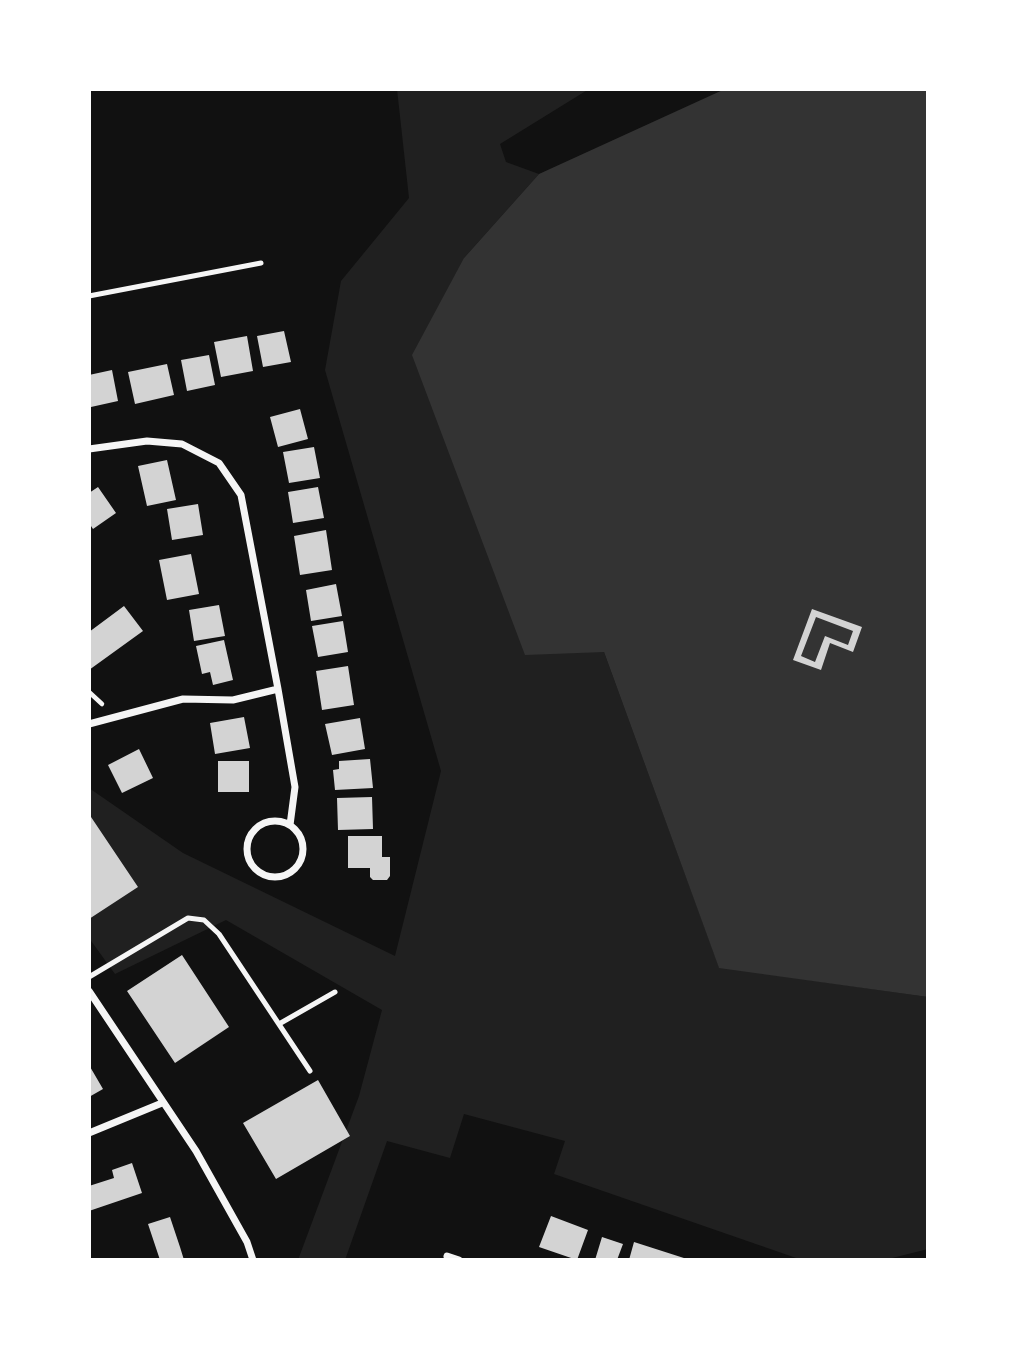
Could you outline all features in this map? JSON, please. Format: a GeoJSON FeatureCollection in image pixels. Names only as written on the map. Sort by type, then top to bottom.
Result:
{"type":"FeatureCollection","features":[{"type":"Feature","properties":{"kind":"street"},"geometry":{"type":"LineString","coordinates":[[89,449],[147,441],[182,444],[219,463],[241,495],[295,787],[290,825]]}},
{"type":"Feature","properties":{"kind":"street"},"geometry":{"type":"LineString","coordinates":[[89,724],[183,699],[233,700],[278,689]]}},
{"type":"Feature","properties":{"kind":"street"},"geometry":{"type":"LineString","coordinates":[[271,821],[290,825],[301,838],[303,847],[299,864],[293,870],[277,877],[260,872],[253,866],[247,848],[254,830],[271,821]]}},
{"type":"Feature","properties":{"kind":"street"},"geometry":{"type":"LineString","coordinates":[[89,991],[208,1172],[247,1242],[253,1260]]}},
{"type":"Feature","properties":{"kind":"street"},"geometry":{"type":"LineString","coordinates":[[89,1133],[162,1103]]}},
{"type":"Feature","properties":{"kind":"street"},"geometry":{"type":"LineString","coordinates":[[447,1256],[459,1260]]}},
{"type":"Feature","properties":{"kind":"lane"},"geometry":{"type":"LineString","coordinates":[[89,296],[261,264]]}},
{"type":"Feature","properties":{"kind":"lane"},"geometry":{"type":"LineString","coordinates":[[89,976],[188,918],[204,920],[219,934],[310,1071]]}},
{"type":"Feature","properties":{"kind":"lane"},"geometry":{"type":"LineString","coordinates":[[279,1024],[335,992]]}},
{"type":"Feature","properties":{"kind":"shaded area"},"geometry":{"type":"Polygon","coordinates":[[[397,89],[589,89],[500,144],[506,162],[539,174],[464,258],[719,967],[928,997],[928,1249],[884,1260],[802,1260],[554,1174],[565,1141],[464,1114],[450,1158],[387,1141],[345,1260],[298,1260],[359,1096],[382,1010],[226,920],[115,974],[89,938],[89,788],[183,853],[395,956],[441,771],[325,370],[341,281],[409,198],[397,89]]]}},
{"type":"Feature","properties":{"kind":"shaded area"},"geometry":{"type":"Polygon","coordinates":[[[725,89],[928,89],[928,997],[719,968],[604,652],[525,655],[412,355],[464,258],[539,174],[725,89]]]}},
{"type":"Feature","properties":{"kind":"building"},"geometry":{"type":"Polygon","coordinates":[[[284,331],[291,362],[263,367],[257,336],[284,331]]]}},
{"type":"Feature","properties":{"kind":"building"},"geometry":{"type":"Polygon","coordinates":[[[247,336],[253,371],[221,377],[214,342],[247,336]]]}},
{"type":"Feature","properties":{"kind":"building"},"geometry":{"type":"Polygon","coordinates":[[[209,355],[215,385],[187,391],[181,360],[209,355]]]}},
{"type":"Feature","properties":{"kind":"building"},"geometry":{"type":"Polygon","coordinates":[[[167,364],[174,395],[135,404],[128,372],[167,364]]]}},
{"type":"Feature","properties":{"kind":"building"},"geometry":{"type":"Polygon","coordinates":[[[112,370],[118,401],[91,407],[89,375],[112,370]]]}},
{"type":"Feature","properties":{"kind":"building"},"geometry":{"type":"Polygon","coordinates":[[[300,409],[308,439],[278,447],[270,417],[300,409]]]}},
{"type":"Feature","properties":{"kind":"building"},"geometry":{"type":"Polygon","coordinates":[[[314,447],[320,478],[289,483],[283,452],[314,447]]]}},
{"type":"Feature","properties":{"kind":"building"},"geometry":{"type":"Polygon","coordinates":[[[167,460],[176,500],[147,506],[138,466],[167,460]]]}},
{"type":"Feature","properties":{"kind":"building"},"geometry":{"type":"Polygon","coordinates":[[[98,487],[116,513],[93,529],[89,523],[89,493],[98,487]]]}},
{"type":"Feature","properties":{"kind":"building"},"geometry":{"type":"Polygon","coordinates":[[[318,487],[324,518],[293,523],[288,492],[318,487]]]}},
{"type":"Feature","properties":{"kind":"building"},"geometry":{"type":"Polygon","coordinates":[[[198,504],[203,535],[172,540],[167,509],[198,504]]]}},
{"type":"Feature","properties":{"kind":"building"},"geometry":{"type":"Polygon","coordinates":[[[326,530],[332,570],[300,575],[294,536],[326,530]]]}},
{"type":"Feature","properties":{"kind":"building"},"geometry":{"type":"Polygon","coordinates":[[[191,554],[199,594],[167,600],[159,560],[191,554]]]}},
{"type":"Feature","properties":{"kind":"building"},"geometry":{"type":"Polygon","coordinates":[[[336,584],[342,616],[311,621],[306,590],[336,584]]]}},
{"type":"Feature","properties":{"kind":"building"},"geometry":{"type":"Polygon","coordinates":[[[219,605],[225,636],[194,641],[189,610],[219,605]]]}},
{"type":"Feature","properties":{"kind":"building"},"geometry":{"type":"Polygon","coordinates":[[[124,606],[143,631],[89,670],[89,632],[124,606]]]}},
{"type":"Feature","properties":{"kind":"building"},"geometry":{"type":"Polygon","coordinates":[[[812,609],[862,627],[853,652],[830,643],[821,670],[793,660],[812,609]],[[816,617],[801,656],[815,662],[825,636],[848,645],[853,631],[816,617]]]}},
{"type":"Feature","properties":{"kind":"building"},"geometry":{"type":"Polygon","coordinates":[[[343,621],[348,652],[318,657],[312,626],[343,621]]]}},
{"type":"Feature","properties":{"kind":"building"},"geometry":{"type":"Polygon","coordinates":[[[224,640],[233,680],[213,685],[210,672],[202,674],[196,646],[224,640]]]}},
{"type":"Feature","properties":{"kind":"building"},"geometry":{"type":"Polygon","coordinates":[[[348,666],[354,705],[322,710],[316,671],[348,666]]]}},
{"type":"Feature","properties":{"kind":"building"},"geometry":{"type":"Polygon","coordinates":[[[244,717],[250,748],[215,754],[210,723],[244,717]]]}},
{"type":"Feature","properties":{"kind":"building"},"geometry":{"type":"Polygon","coordinates":[[[360,718],[365,749],[332,755],[325,724],[360,718]]]}},
{"type":"Feature","properties":{"kind":"building"},"geometry":{"type":"Polygon","coordinates":[[[139,749],[153,778],[122,793],[108,765],[139,749]]]}},
{"type":"Feature","properties":{"kind":"building"},"geometry":{"type":"Polygon","coordinates":[[[370,759],[373,788],[335,790],[333,770],[339,769],[339,761],[370,759]]]}},
{"type":"Feature","properties":{"kind":"building"},"geometry":{"type":"Polygon","coordinates":[[[218,761],[249,761],[249,792],[218,792],[218,761]]]}},
{"type":"Feature","properties":{"kind":"building"},"geometry":{"type":"Polygon","coordinates":[[[372,797],[373,829],[338,830],[337,798],[372,797]]]}},
{"type":"Feature","properties":{"kind":"building"},"geometry":{"type":"Polygon","coordinates":[[[89,814],[138,887],[89,919],[89,814]]]}},
{"type":"Feature","properties":{"kind":"building"},"geometry":{"type":"Polygon","coordinates":[[[348,836],[382,836],[382,857],[390,857],[390,876],[387,880],[373,880],[370,877],[370,868],[348,868],[348,836]]]}},
{"type":"Feature","properties":{"kind":"building"},"geometry":{"type":"Polygon","coordinates":[[[182,955],[229,1027],[175,1063],[127,991],[182,955]]]}},
{"type":"Feature","properties":{"kind":"building"},"geometry":{"type":"Polygon","coordinates":[[[89,1065],[103,1089],[89,1097],[89,1065]]]}},
{"type":"Feature","properties":{"kind":"building"},"geometry":{"type":"Polygon","coordinates":[[[318,1080],[350,1136],[276,1179],[243,1123],[318,1080]]]}},
{"type":"Feature","properties":{"kind":"building"},"geometry":{"type":"Polygon","coordinates":[[[132,1163],[142,1193],[89,1211],[89,1186],[114,1178],[112,1170],[132,1163]]]}},
{"type":"Feature","properties":{"kind":"building"},"geometry":{"type":"Polygon","coordinates":[[[551,1216],[588,1230],[577,1260],[539,1247],[551,1216]]]}},
{"type":"Feature","properties":{"kind":"building"},"geometry":{"type":"Polygon","coordinates":[[[170,1217],[184,1260],[160,1260],[148,1224],[170,1217]]]}},
{"type":"Feature","properties":{"kind":"building"},"geometry":{"type":"Polygon","coordinates":[[[602,1237],[623,1244],[617,1260],[595,1260],[602,1237]]]}},
{"type":"Feature","properties":{"kind":"building"},"geometry":{"type":"Polygon","coordinates":[[[634,1242],[687,1259],[687,1260],[629,1260],[634,1242]]]}}]}
